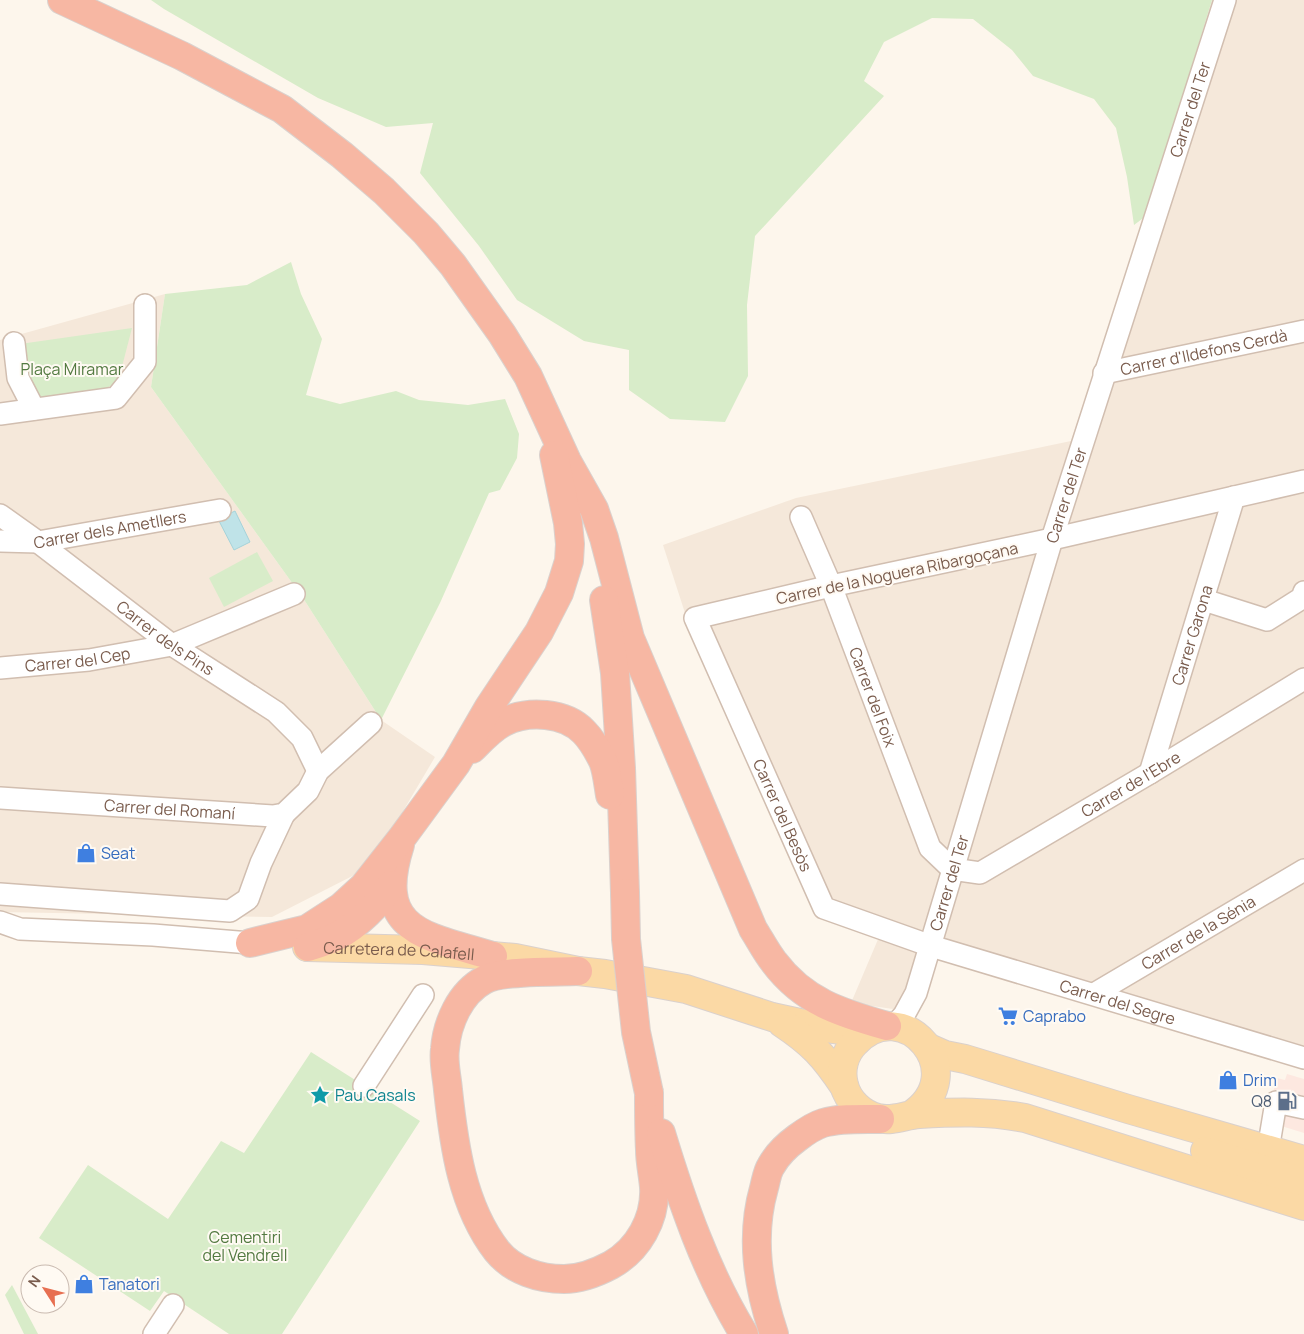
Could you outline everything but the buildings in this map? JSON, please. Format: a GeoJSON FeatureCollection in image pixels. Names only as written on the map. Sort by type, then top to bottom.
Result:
{"type":"FeatureCollection","features":[{"type":"Feature","properties":{"kind":"highway"},"geometry":{"type":"LineString","coordinates":[[62,0],[182,56],[282,109],[336,150],[384,191],[426,233],[478,299],[528,376],[566,461],[589,531],[603,590],[615,673],[626,939],[636,1032],[649,1093],[679,1193],[710,1269],[744,1334]]}},
{"type":"Feature","properties":{"kind":"highway"},"geometry":{"type":"LineString","coordinates":[[250,943],[307,929],[341,907],[364,886],[402,839],[456,764],[489,706],[550,614],[569,561],[570,544],[568,523],[549,421]]}},
{"type":"Feature","properties":{"kind":"highway"},"geometry":{"type":"LineString","coordinates":[[566,461],[594,509],[604,538],[630,638],[754,929],[774,962],[794,984],[824,1005],[884,1028]]}},
{"type":"Feature","properties":{"kind":"highway"},"geometry":{"type":"LineString","coordinates":[[456,764],[503,722],[519,717],[540,714],[573,724],[591,740],[603,762],[623,841]]}},
{"type":"Feature","properties":{"kind":"highway"},"geometry":{"type":"LineString","coordinates":[[402,839],[394,862],[391,885],[400,914],[409,925],[423,934],[494,956]]}},
{"type":"Feature","properties":{"kind":"highway"},"geometry":{"type":"LineString","coordinates":[[308,948],[339,936],[363,918],[385,895],[391,885]]}},
{"type":"Feature","properties":{"kind":"highway"},"geometry":{"type":"LineString","coordinates":[[578,971],[497,975],[484,980],[469,991],[457,1007],[447,1036],[444,1050],[453,1134],[457,1152],[469,1200],[482,1228],[498,1252],[527,1273],[548,1279],[573,1279],[596,1273],[633,1249],[644,1232],[653,1208],[654,1188],[650,1150],[649,1093]]}},
{"type":"Feature","properties":{"kind":"highway"},"geometry":{"type":"LineString","coordinates":[[774,1334],[760,1280],[757,1253],[757,1226],[762,1194],[770,1167],[785,1147],[806,1131],[822,1124],[839,1119],[880,1119]]}},
{"type":"Feature","properties":{"kind":"main road","name":"Carretera de Calafell"},"geometry":{"type":"LineString","coordinates":[[250,943],[308,948],[423,950],[515,958],[578,971],[686,989],[772,1017],[842,1030],[884,1028]]}},
{"type":"Feature","properties":{"kind":"main road","name":"Carretera de Calafell"},"geometry":{"type":"LineString","coordinates":[[772,1017],[807,1040],[826,1060],[844,1086]]}},
{"type":"Feature","properties":{"kind":"main road"},"geometry":{"type":"LineString","coordinates":[[1304,1182],[1102,1119],[996,1083],[960,1067],[911,1032],[884,1028],[860,1037],[851,1047],[844,1066],[844,1086],[850,1098],[857,1107],[868,1115],[880,1119],[896,1120],[918,1108],[962,1093],[993,1094],[1029,1103],[1304,1189]]}},
{"type":"Feature","properties":{"kind":"main road"},"geometry":{"type":"LineString","coordinates":[[918,1108],[933,1090],[936,1076],[933,1048]]}},
{"type":"Feature","properties":{"kind":"main road"},"geometry":{"type":"LineString","coordinates":[[933,1048],[1038,1083],[1304,1160]]}},
{"type":"Feature","properties":{"kind":"main road"},"geometry":{"type":"LineString","coordinates":[[918,1108],[998,1113],[1025,1118],[1304,1206]]}},
{"type":"Feature","properties":{"kind":"street","name":"Carrer del Ter"},"geometry":{"type":"LineString","coordinates":[[884,1028],[906,1011],[916,993],[1052,539],[1225,0]]}},
{"type":"Feature","properties":{"kind":"street"},"geometry":{"type":"LineString","coordinates":[[0,414],[116,398],[145,362],[145,305]]}},
{"type":"Feature","properties":{"kind":"street","name":"Carrer d'Ildefons Cerdà"},"geometry":{"type":"LineString","coordinates":[[1104,374],[1304,331]]}},
{"type":"Feature","properties":{"kind":"street"},"geometry":{"type":"LineString","coordinates":[[14,343],[18,378],[34,409]]}},
{"type":"Feature","properties":{"kind":"street","name":"Carrer de la Noguera Ribargoçana"},"geometry":{"type":"LineString","coordinates":[[695,618],[1304,481]]}},
{"type":"Feature","properties":{"kind":"street","name":"Carrer Garona"},"geometry":{"type":"LineString","coordinates":[[1150,773],[1234,497]]}},
{"type":"Feature","properties":{"kind":"street","name":"Carrer dels Ametllers"},"geometry":{"type":"LineString","coordinates":[[0,541],[38,542],[220,510]]}},
{"type":"Feature","properties":{"kind":"street","name":"Carrer dels Pins"},"geometry":{"type":"LineString","coordinates":[[0,515],[172,645],[276,712],[302,738],[318,771]]}},
{"type":"Feature","properties":{"kind":"street","name":"Carrer del Foix"},"geometry":{"type":"LineString","coordinates":[[801,517],[831,586],[930,848],[952,869]]}},
{"type":"Feature","properties":{"kind":"street"},"geometry":{"type":"LineString","coordinates":[[1204,600],[1267,620],[1302,598],[1304,592]]}},
{"type":"Feature","properties":{"kind":"street","name":"Carrer del Cep"},"geometry":{"type":"LineString","coordinates":[[0,668],[89,660],[172,645],[294,594]]}},
{"type":"Feature","properties":{"kind":"street","name":"Carrer del Besòs"},"geometry":{"type":"LineString","coordinates":[[695,618],[824,908],[931,946]]}},
{"type":"Feature","properties":{"kind":"street","name":"Carrer de l'Ebre"},"geometry":{"type":"LineString","coordinates":[[952,869],[980,873],[1150,773],[1304,679]]}},
{"type":"Feature","properties":{"kind":"street"},"geometry":{"type":"LineString","coordinates":[[0,894],[230,911],[248,899],[261,863],[284,814],[308,791],[318,771],[371,723]]}},
{"type":"Feature","properties":{"kind":"street","name":"Carrer del Romaní"},"geometry":{"type":"LineString","coordinates":[[0,798],[273,816],[284,814]]}},
{"type":"Feature","properties":{"kind":"street","name":"Carrer de la Sénia"},"geometry":{"type":"LineString","coordinates":[[1094,994],[1304,870]]}},
{"type":"Feature","properties":{"kind":"street","name":"Carretera de Calafell"},"geometry":{"type":"LineString","coordinates":[[7,929],[154,935],[250,943]]}},
{"type":"Feature","properties":{"kind":"street","name":"Carrer del Segre"},"geometry":{"type":"LineString","coordinates":[[931,946],[1304,1058]]}},
{"type":"Feature","properties":{"kind":"street","name":"Carrer del Ter"},"geometry":{"type":"LineString","coordinates":[[916,993],[918,1022],[933,1048]]}},
{"type":"Feature","properties":{"kind":"street"},"geometry":{"type":"LineString","coordinates":[[364,1086],[423,995]]}},
{"type":"Feature","properties":{"kind":"street"},"geometry":{"type":"LineString","coordinates":[[1268,1150],[1276,1102],[1304,1108]]}},
{"type":"Feature","properties":{"kind":"street"},"geometry":{"type":"LineString","coordinates":[[154,1334],[173,1305]]}},
{"type":"Feature","properties":{"kind":"shaded area"},"geometry":{"type":"Polygon","coordinates":[[[1212,0],[1304,0],[1304,1065],[919,952],[900,1010],[851,1003],[879,937],[815,916],[685,613],[663,545],[796,498],[1071,441],[1146,216],[1212,0]]]}},
{"type":"Feature","properties":{"kind":"shaded area"},"geometry":{"type":"Polygon","coordinates":[[[165,294],[151,387],[303,598],[381,720],[435,757],[370,867],[272,917],[0,912],[0,340],[165,294]]]}},
{"type":"Feature","properties":{"kind":"shaded area","name":"Q8"},"geometry":{"type":"Polygon","coordinates":[[[1287,1074],[1304,1079],[1304,1133],[1265,1121],[1277,1078],[1285,1080],[1287,1074]]]}},
{"type":"Feature","properties":{"kind":"green space"},"geometry":{"type":"Polygon","coordinates":[[[151,0],[1212,0],[1146,216],[1134,225],[1127,177],[1116,128],[1094,99],[1033,76],[1012,50],[973,19],[932,18],[884,42],[864,81],[884,96],[755,236],[747,305],[748,376],[725,422],[670,419],[629,390],[629,350],[584,341],[517,300],[479,246],[420,173],[433,123],[386,127],[318,98],[151,0]]]}},
{"type":"Feature","properties":{"kind":"green space"},"geometry":{"type":"Polygon","coordinates":[[[291,262],[301,294],[322,339],[306,395],[340,404],[396,391],[419,400],[468,405],[505,399],[519,434],[517,458],[500,490],[489,493],[440,603],[381,720],[303,598],[151,387],[165,294],[247,285],[291,262]]]}},
{"type":"Feature","properties":{"kind":"green space","name":"Plaça Miramar"},"geometry":{"type":"Polygon","coordinates":[[[132,328],[118,382],[81,401],[37,401],[27,379],[20,344],[132,328]]]}},
{"type":"Feature","properties":{"kind":"green space"},"geometry":{"type":"Polygon","coordinates":[[[257,552],[273,581],[224,607],[209,578],[257,552]]]}},
{"type":"Feature","properties":{"kind":"green space","name":"Cementiri del Vendrell"},"geometry":{"type":"Polygon","coordinates":[[[311,1052],[420,1121],[282,1334],[229,1334],[164,1291],[150,1311],[39,1238],[88,1165],[168,1219],[221,1141],[244,1153],[311,1052]]]}},
{"type":"Feature","properties":{"kind":"green space"},"geometry":{"type":"Polygon","coordinates":[[[12,1285],[20,1300],[20,1314],[27,1314],[38,1334],[24,1334],[5,1295],[12,1285]]]}},
{"type":"Feature","properties":{"kind":"water"},"geometry":{"type":"Polygon","coordinates":[[[235,511],[250,542],[234,550],[218,519],[235,511]]]}},
{"type":"Feature","properties":{"kind":"place","name":"Seat"},"geometry":{"type":"Point","coordinates":[86,853]}},
{"type":"Feature","properties":{"kind":"place","name":"Caprabo"},"geometry":{"type":"Point","coordinates":[1008,1016]}},
{"type":"Feature","properties":{"kind":"place","name":"Drim"},"geometry":{"type":"Point","coordinates":[1228,1080]}},
{"type":"Feature","properties":{"kind":"place","name":"Pau Casals"},"geometry":{"type":"Point","coordinates":[320,1095]}},
{"type":"Feature","properties":{"kind":"place","name":"Q8"},"geometry":{"type":"Point","coordinates":[1287,1101]}},
{"type":"Feature","properties":{"kind":"place","name":"Tanatori"},"geometry":{"type":"Point","coordinates":[84,1284]}}]}
